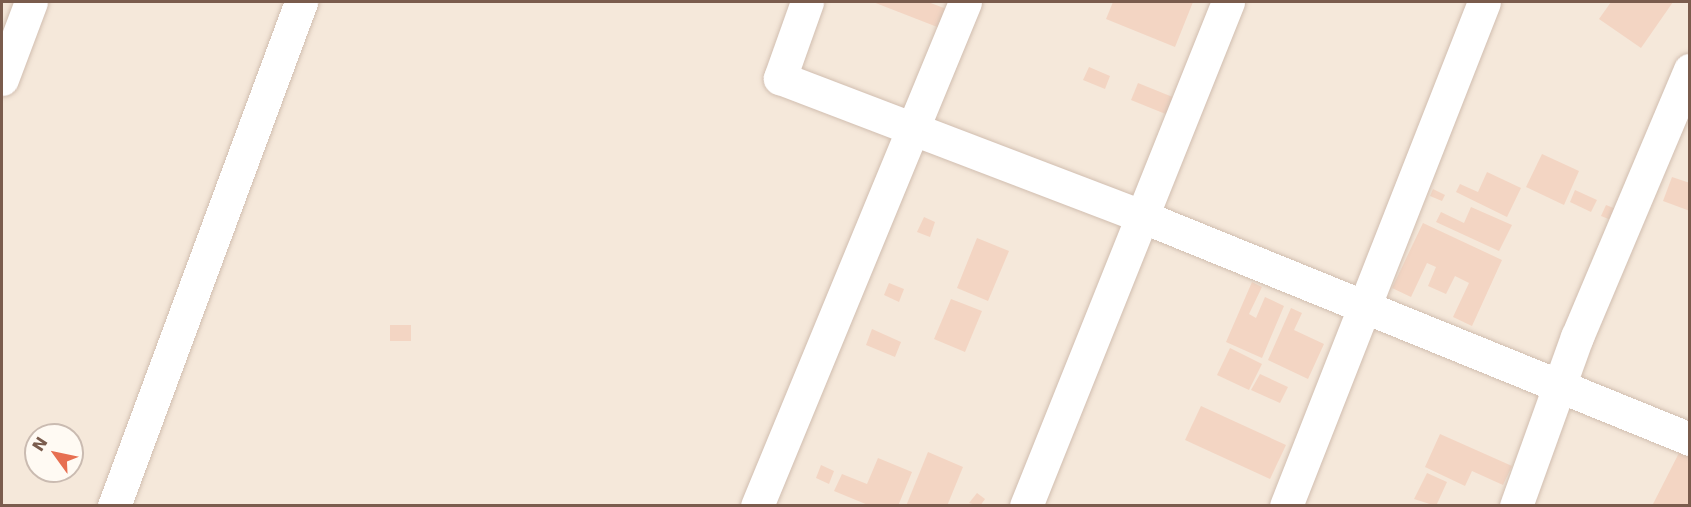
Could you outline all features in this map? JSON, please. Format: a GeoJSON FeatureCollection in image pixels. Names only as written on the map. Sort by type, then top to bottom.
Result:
{"type":"FeatureCollection","features":[{"type":"Feature","properties":{"kind":"street"},"geometry":{"type":"LineString","coordinates":[[2,79],[31,2]]}},
{"type":"Feature","properties":{"kind":"street"},"geometry":{"type":"LineString","coordinates":[[114,506],[301,2]]}},
{"type":"Feature","properties":{"kind":"street"},"geometry":{"type":"LineString","coordinates":[[807,2],[780,78],[1141,216],[1559,389],[1689,439]]}},
{"type":"Feature","properties":{"kind":"street"},"geometry":{"type":"LineString","coordinates":[[757,506],[965,2]]}},
{"type":"Feature","properties":{"kind":"street"},"geometry":{"type":"LineString","coordinates":[[1026,506],[1228,2]]}},
{"type":"Feature","properties":{"kind":"street"},"geometry":{"type":"LineString","coordinates":[[1287,506],[1362,307],[1484,2]]}},
{"type":"Feature","properties":{"kind":"street"},"geometry":{"type":"LineString","coordinates":[[1516,506],[1559,389],[1689,70]]}},
{"type":"Feature","properties":{"kind":"shaded area"},"geometry":{"type":"Polygon","coordinates":[[[2,2],[1689,2],[1689,505],[2,505],[2,2]]]}},
{"type":"Feature","properties":{"kind":"building"},"geometry":{"type":"Polygon","coordinates":[[[873,2],[928,2],[952,11],[945,30],[873,2]]]}},
{"type":"Feature","properties":{"kind":"building"},"geometry":{"type":"Polygon","coordinates":[[[1113,2],[1193,2],[1175,47],[1106,19],[1113,2]]]}},
{"type":"Feature","properties":{"kind":"building"},"geometry":{"type":"Polygon","coordinates":[[[1611,2],[1673,2],[1641,48],[1599,19],[1611,2]]]}},
{"type":"Feature","properties":{"kind":"building"},"geometry":{"type":"Polygon","coordinates":[[[1089,67],[1110,76],[1105,89],[1083,80],[1089,67]]]}},
{"type":"Feature","properties":{"kind":"building"},"geometry":{"type":"Polygon","coordinates":[[[1138,83],[1175,98],[1168,115],[1131,100],[1138,83]]]}},
{"type":"Feature","properties":{"kind":"building"},"geometry":{"type":"Polygon","coordinates":[[[1542,154],[1579,171],[1564,205],[1526,187],[1542,154]]]}},
{"type":"Feature","properties":{"kind":"building"},"geometry":{"type":"Polygon","coordinates":[[[1487,172],[1521,188],[1507,217],[1456,192],[1460,184],[1478,192],[1487,172]]]}},
{"type":"Feature","properties":{"kind":"building"},"geometry":{"type":"Polygon","coordinates":[[[1672,177],[1690,183],[1690,211],[1663,201],[1672,177]]]}},
{"type":"Feature","properties":{"kind":"building"},"geometry":{"type":"Polygon","coordinates":[[[1433,189],[1445,195],[1442,201],[1430,196],[1433,189]]]}},
{"type":"Feature","properties":{"kind":"building"},"geometry":{"type":"Polygon","coordinates":[[[1575,190],[1597,200],[1591,212],[1570,202],[1575,190]]]}},
{"type":"Feature","properties":{"kind":"building"},"geometry":{"type":"Polygon","coordinates":[[[1606,205],[1616,209],[1611,220],[1601,216],[1606,205]]]}},
{"type":"Feature","properties":{"kind":"building"},"geometry":{"type":"Polygon","coordinates":[[[1471,207],[1512,225],[1499,251],[1436,222],[1441,212],[1464,223],[1471,207]]]}},
{"type":"Feature","properties":{"kind":"building"},"geometry":{"type":"Polygon","coordinates":[[[924,217],[935,222],[930,237],[917,232],[924,217]]]}},
{"type":"Feature","properties":{"kind":"building"},"geometry":{"type":"Polygon","coordinates":[[[1423,223],[1502,260],[1472,326],[1453,317],[1469,283],[1455,276],[1446,294],[1428,286],[1436,267],[1427,263],[1411,297],[1392,288],[1423,223]]]}},
{"type":"Feature","properties":{"kind":"building"},"geometry":{"type":"Polygon","coordinates":[[[977,238],[1009,251],[988,301],[957,288],[977,238]]]}},
{"type":"Feature","properties":{"kind":"building"},"geometry":{"type":"Polygon","coordinates":[[[1252,282],[1262,287],[1249,314],[1256,318],[1265,297],[1284,306],[1262,358],[1226,342],[1252,282]]]}},
{"type":"Feature","properties":{"kind":"building"},"geometry":{"type":"Polygon","coordinates":[[[889,283],[904,289],[899,302],[884,295],[889,283]]]}},
{"type":"Feature","properties":{"kind":"building"},"geometry":{"type":"Polygon","coordinates":[[[951,299],[982,311],[965,352],[934,339],[951,299]]]}},
{"type":"Feature","properties":{"kind":"building"},"geometry":{"type":"Polygon","coordinates":[[[1291,308],[1302,313],[1294,330],[1324,344],[1308,379],[1268,360],[1291,308]]]}},
{"type":"Feature","properties":{"kind":"building"},"geometry":{"type":"Polygon","coordinates":[[[390,325],[411,325],[411,341],[390,341],[390,325]]]}},
{"type":"Feature","properties":{"kind":"building"},"geometry":{"type":"Polygon","coordinates":[[[872,329],[901,342],[895,357],[866,345],[872,329]]]}},
{"type":"Feature","properties":{"kind":"building"},"geometry":{"type":"Polygon","coordinates":[[[1230,348],[1262,364],[1249,390],[1217,375],[1230,348]]]}},
{"type":"Feature","properties":{"kind":"building"},"geometry":{"type":"Polygon","coordinates":[[[1260,374],[1288,387],[1280,403],[1251,390],[1260,374]]]}},
{"type":"Feature","properties":{"kind":"building"},"geometry":{"type":"Polygon","coordinates":[[[1201,406],[1286,445],[1270,479],[1185,440],[1201,406]]]}},
{"type":"Feature","properties":{"kind":"building"},"geometry":{"type":"Polygon","coordinates":[[[1440,434],[1512,466],[1503,485],[1472,471],[1465,486],[1425,467],[1440,434]]]}},
{"type":"Feature","properties":{"kind":"building"},"geometry":{"type":"Polygon","coordinates":[[[1681,449],[1690,454],[1690,506],[1652,506],[1681,449]]]}},
{"type":"Feature","properties":{"kind":"building"},"geometry":{"type":"Polygon","coordinates":[[[928,452],[963,467],[947,506],[906,506],[928,452]]]}},
{"type":"Feature","properties":{"kind":"building"},"geometry":{"type":"Polygon","coordinates":[[[878,458],[912,472],[898,506],[868,505],[834,491],[842,474],[867,484],[878,458]]]}},
{"type":"Feature","properties":{"kind":"building"},"geometry":{"type":"Polygon","coordinates":[[[821,465],[834,471],[829,484],[816,478],[821,465]]]}},
{"type":"Feature","properties":{"kind":"building"},"geometry":{"type":"Polygon","coordinates":[[[1427,473],[1447,482],[1436,506],[1414,499],[1427,473]]]}},
{"type":"Feature","properties":{"kind":"building"},"geometry":{"type":"Polygon","coordinates":[[[977,493],[985,499],[980,506],[969,503],[977,493]]]}}]}
